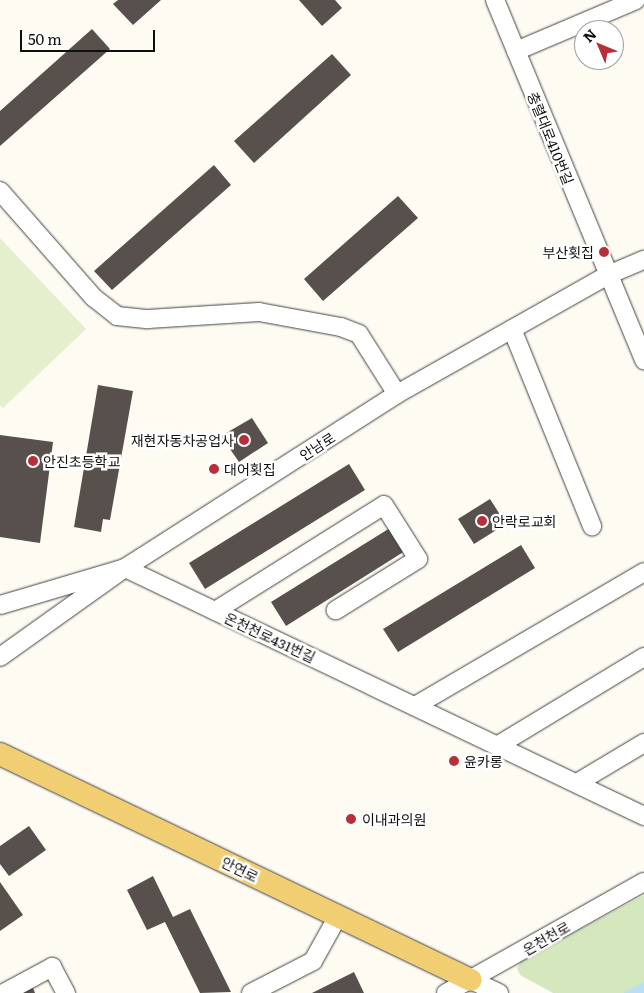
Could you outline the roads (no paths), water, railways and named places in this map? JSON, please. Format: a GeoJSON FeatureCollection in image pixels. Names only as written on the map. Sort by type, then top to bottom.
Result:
{"type":"FeatureCollection","features":[{"type":"Feature","properties":{"kind":"main road","name":"안연로"},"geometry":{"type":"LineString","coordinates":[[0,754],[475,982]]}},
{"type":"Feature","properties":{"kind":"street","name":"충렬대로410번길"},"geometry":{"type":"LineString","coordinates":[[495,0],[644,360]]}},
{"type":"Feature","properties":{"kind":"street"},"geometry":{"type":"LineString","coordinates":[[516,51],[612,5],[636,0]]}},
{"type":"Feature","properties":{"kind":"street"},"geometry":{"type":"LineString","coordinates":[[0,191],[93,297],[117,316],[148,319],[259,312],[341,327],[359,334],[397,394]]}},
{"type":"Feature","properties":{"kind":"street","name":"안남로"},"geometry":{"type":"LineString","coordinates":[[0,657],[125,568],[397,394],[608,275],[644,260]]}},
{"type":"Feature","properties":{"kind":"street"},"geometry":{"type":"LineString","coordinates":[[512,329],[592,526]]}},
{"type":"Feature","properties":{"kind":"street"},"geometry":{"type":"LineString","coordinates":[[215,611],[384,505],[418,559],[336,610]]}},
{"type":"Feature","properties":{"kind":"street","name":"안남로"},"geometry":{"type":"LineString","coordinates":[[0,605],[125,568]]}},
{"type":"Feature","properties":{"kind":"street","name":"온천천로431번길"},"geometry":{"type":"LineString","coordinates":[[125,568],[644,816]]}},
{"type":"Feature","properties":{"kind":"street"},"geometry":{"type":"LineString","coordinates":[[415,706],[644,572]]}},
{"type":"Feature","properties":{"kind":"street"},"geometry":{"type":"LineString","coordinates":[[497,746],[644,656]]}},
{"type":"Feature","properties":{"kind":"street"},"geometry":{"type":"LineString","coordinates":[[577,783],[644,743]]}},
{"type":"Feature","properties":{"kind":"street","name":"온천천로"},"geometry":{"type":"LineString","coordinates":[[446,993],[475,982],[644,882]]}},
{"type":"Feature","properties":{"kind":"street"},"geometry":{"type":"LineString","coordinates":[[251,993],[313,960],[338,916]]}},
{"type":"Feature","properties":{"kind":"street"},"geometry":{"type":"LineString","coordinates":[[4,993],[52,967],[66,993]]}},
{"type":"Feature","properties":{"kind":"street"},"geometry":{"type":"LineString","coordinates":[[475,982],[499,993]]}},
{"type":"Feature","properties":{"kind":"water"},"geometry":{"type":"Polygon","coordinates":[[[644,982],[644,993],[623,993],[644,982]]]}},
{"type":"Feature","properties":{"kind":"place","name":"부산횟집"},"geometry":{"type":"Point","coordinates":[604,252]}},
{"type":"Feature","properties":{"kind":"place","name":"재현자동차공업사"},"geometry":{"type":"Point","coordinates":[244,440]}},
{"type":"Feature","properties":{"kind":"place","name":"안진초등학교"},"geometry":{"type":"Point","coordinates":[33,461]}},
{"type":"Feature","properties":{"kind":"place","name":"대어횟집"},"geometry":{"type":"Point","coordinates":[214,469]}},
{"type":"Feature","properties":{"kind":"place","name":"안락로교회"},"geometry":{"type":"Point","coordinates":[482,521]}},
{"type":"Feature","properties":{"kind":"place","name":"윤카롱"},"geometry":{"type":"Point","coordinates":[454,761]}},
{"type":"Feature","properties":{"kind":"place","name":"이내과의원"},"geometry":{"type":"Point","coordinates":[351,819]}}]}
